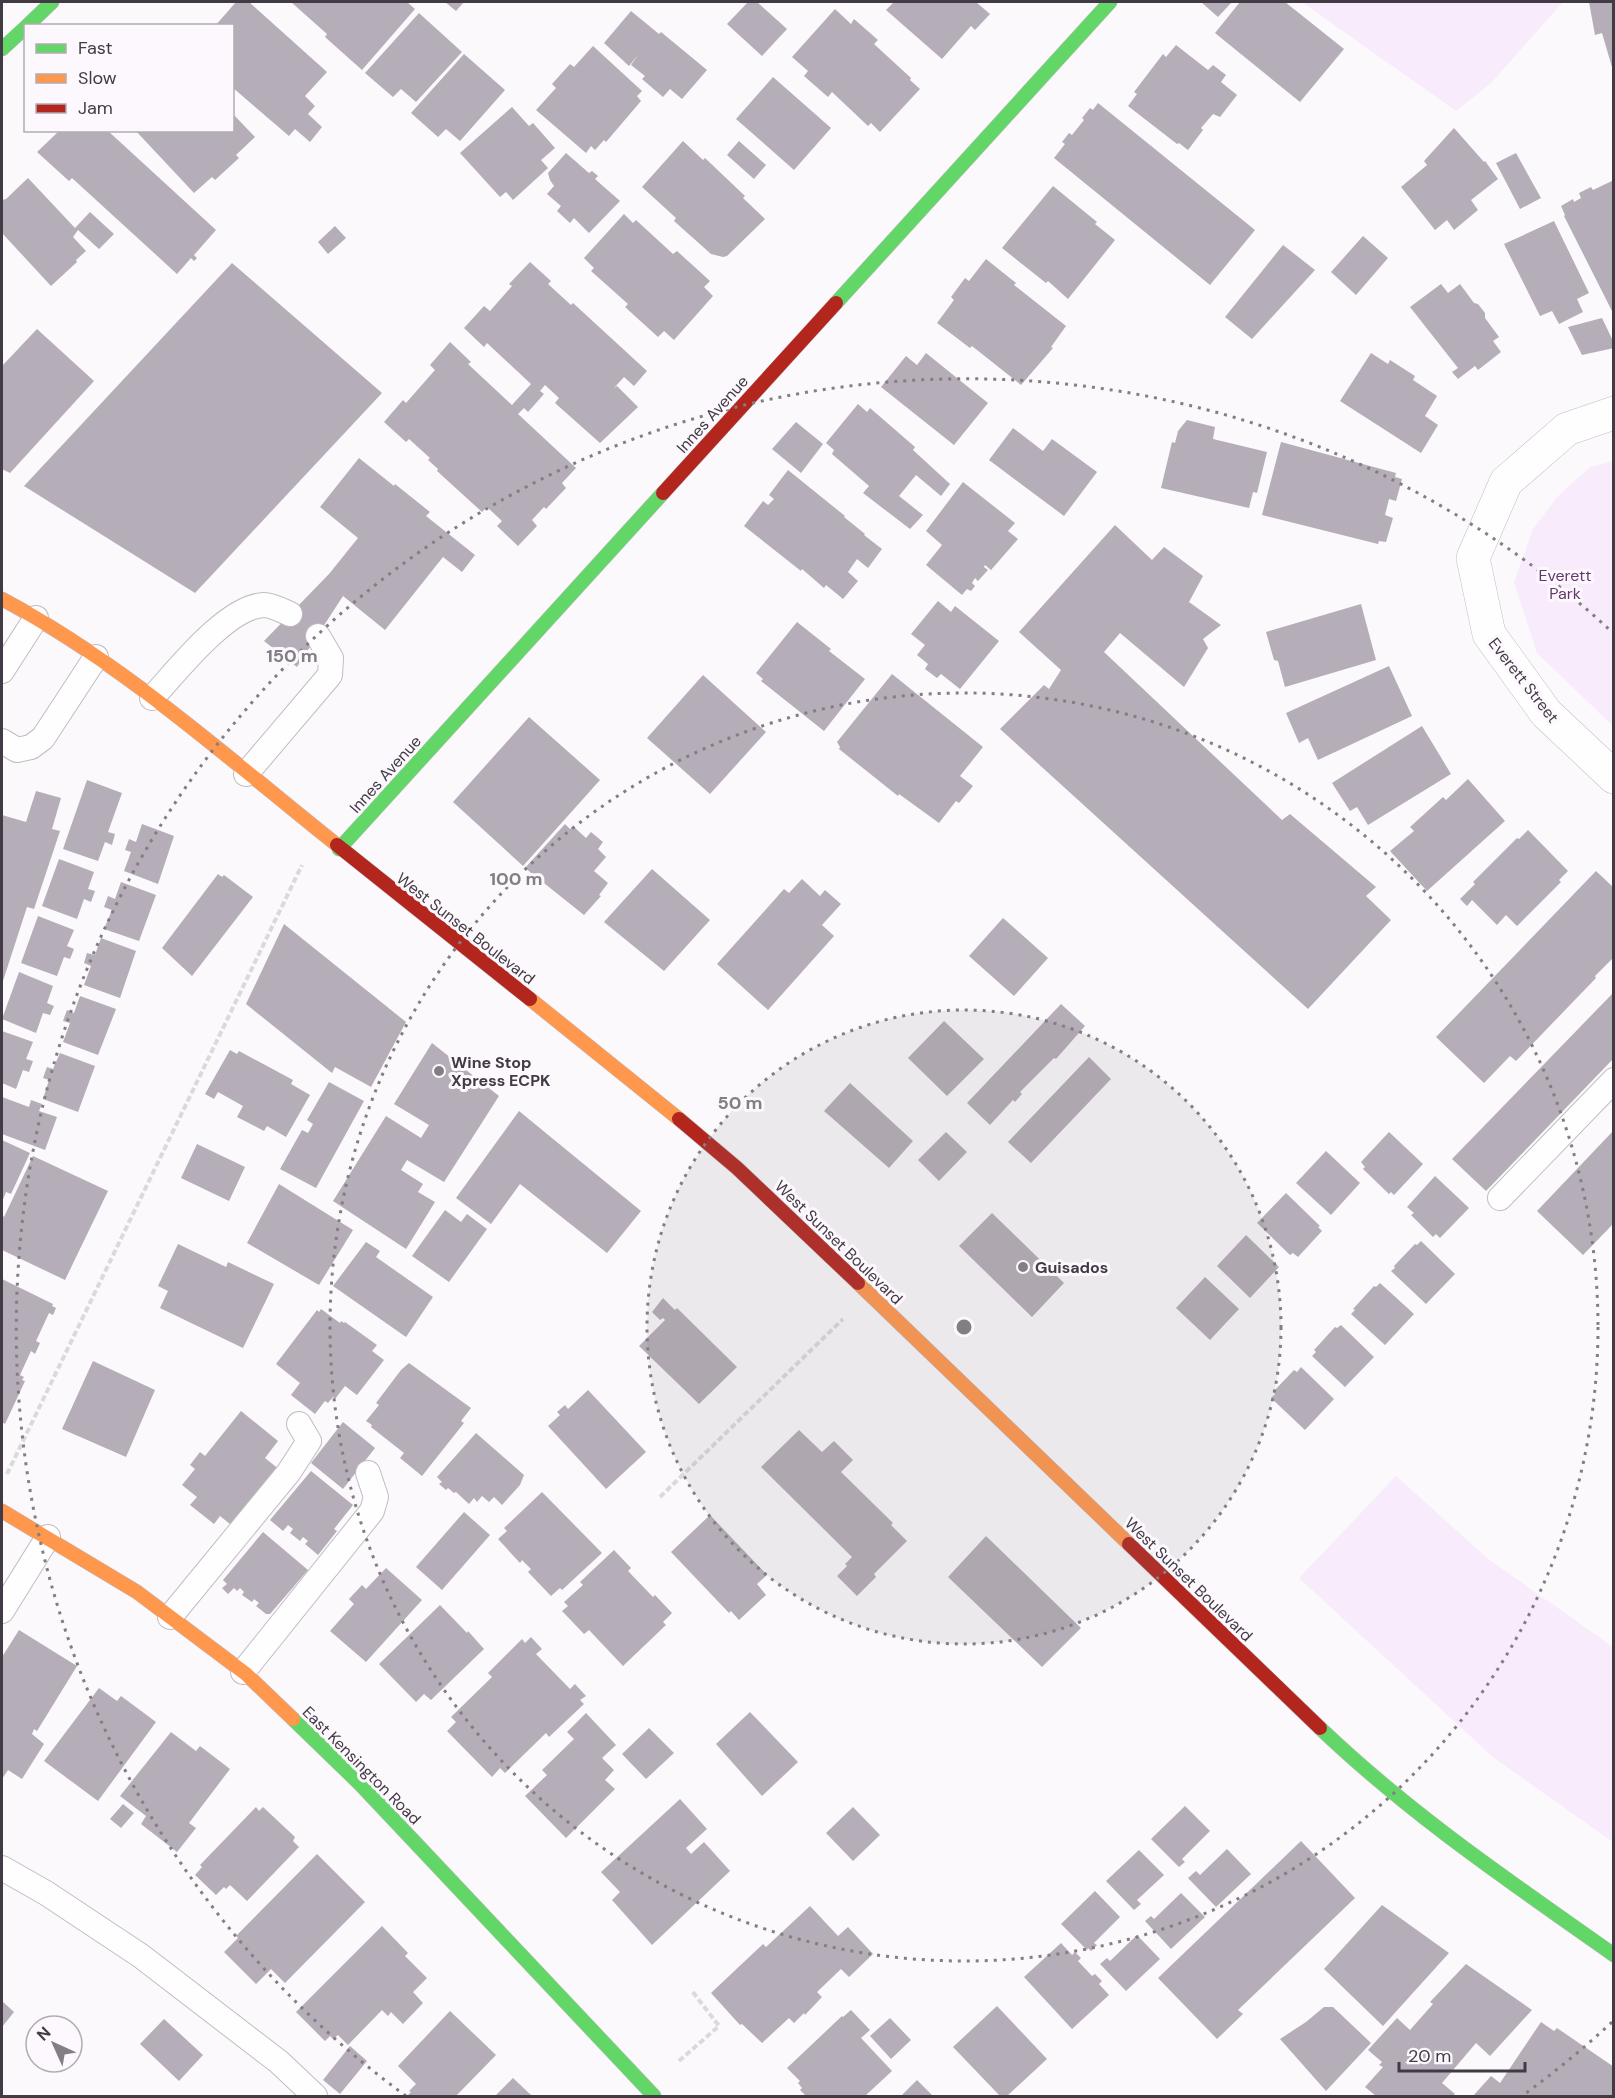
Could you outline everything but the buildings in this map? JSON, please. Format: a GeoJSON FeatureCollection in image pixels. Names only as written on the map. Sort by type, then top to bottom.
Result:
{"type":"FeatureCollection","features":[{"type":"Feature","properties":{"kind":"main road"},"geometry":{"type":"LineString","coordinates":[[28,24],[52,2]]}},
{"type":"Feature","properties":{"kind":"main road","name":"Innes Avenue"},"geometry":{"type":"LineString","coordinates":[[339,849],[1110,2]]}},
{"type":"Feature","properties":{"kind":"main road"},"geometry":{"type":"LineString","coordinates":[[2,49],[24,28]]}},
{"type":"Feature","properties":{"kind":"main road","name":"West Sunset Boulevard"},"geometry":{"type":"LineString","coordinates":[[2,599],[96,657],[152,698],[671,1112],[737,1168],[1352,1758],[1415,1812],[1614,1955]]}},
{"type":"Feature","properties":{"kind":"main road","name":"East Kensington Road"},"geometry":{"type":"LineString","coordinates":[[2,1511],[137,1592],[243,1672],[360,1784],[654,2097]]}},
{"type":"Feature","properties":{"kind":"street","name":"Everett Street"},"geometry":{"type":"LineString","coordinates":[[1614,413],[1567,429],[1506,482],[1473,558],[1489,634],[1546,713],[1614,777]]}},
{"type":"Feature","properties":{"kind":"lane"},"geometry":{"type":"LineString","coordinates":[[152,698],[211,634],[237,613],[264,605],[290,614]]}},
{"type":"Feature","properties":{"kind":"lane"},"geometry":{"type":"LineString","coordinates":[[2,671],[36,618]]}},
{"type":"Feature","properties":{"kind":"lane"},"geometry":{"type":"LineString","coordinates":[[246,774],[330,675],[331,657],[318,636]]}},
{"type":"Feature","properties":{"kind":"lane"},"geometry":{"type":"LineString","coordinates":[[2,741],[17,750],[31,747],[43,738],[96,657]]}},
{"type":"Feature","properties":{"kind":"lane"},"geometry":{"type":"LineString","coordinates":[[1500,1198],[1614,1080]]}},
{"type":"Feature","properties":{"kind":"lane"},"geometry":{"type":"LineString","coordinates":[[170,1617],[289,1472],[309,1441],[299,1424]]}},
{"type":"Feature","properties":{"kind":"lane"},"geometry":{"type":"LineString","coordinates":[[243,1672],[372,1511],[376,1497],[368,1473]]}},
{"type":"Feature","properties":{"kind":"lane"},"geometry":{"type":"LineString","coordinates":[[2,1611],[48,1537]]}},
{"type":"Feature","properties":{"kind":"lane"},"geometry":{"type":"LineString","coordinates":[[2,1868],[46,1893],[141,1956],[279,2062],[315,2097]]}},
{"type":"Feature","properties":{"kind":"path"},"geometry":{"type":"LineString","coordinates":[[6,1476],[318,832]]}},
{"type":"Feature","properties":{"kind":"path"},"geometry":{"type":"LineString","coordinates":[[660,1497],[869,1294]]}},
{"type":"Feature","properties":{"kind":"path"},"geometry":{"type":"LineString","coordinates":[[679,2061],[719,2026],[692,1992]]}},
{"type":"Feature","properties":{"kind":"green space"},"geometry":{"type":"Polygon","coordinates":[[[1302,2],[1563,2],[1491,83],[1456,111],[1302,2]]]}},
{"type":"Feature","properties":{"kind":"green space","name":"Everett Park"},"geometry":{"type":"Polygon","coordinates":[[[1614,461],[1613,726],[1537,653],[1514,582],[1533,529],[1558,496],[1590,467],[1614,461]]]}},
{"type":"Feature","properties":{"kind":"green space"},"geometry":{"type":"Polygon","coordinates":[[[1396,1476],[1487,1558],[1613,1647],[1613,1842],[1494,1758],[1299,1578],[1396,1476]]]}},
{"type":"Feature","properties":{"kind":"traffic: fast"},"geometry":{"type":"LineString","coordinates":[[29,24],[52,2]]}},
{"type":"Feature","properties":{"kind":"traffic: fast"},"geometry":{"type":"LineString","coordinates":[[836,303],[1110,2]]}},
{"type":"Feature","properties":{"kind":"traffic: fast"},"geometry":{"type":"LineString","coordinates":[[2,49],[24,29]]}},
{"type":"Feature","properties":{"kind":"traffic: fast"},"geometry":{"type":"LineString","coordinates":[[339,849],[663,493]]}},
{"type":"Feature","properties":{"kind":"traffic: fast"},"geometry":{"type":"LineString","coordinates":[[293,1719],[360,1784],[654,2096]]}},
{"type":"Feature","properties":{"kind":"traffic: fast"},"geometry":{"type":"LineString","coordinates":[[1320,1728],[1426,1819],[1614,1955]]}},
{"type":"Feature","properties":{"kind":"traffic: slow"},"geometry":{"type":"LineString","coordinates":[[2,599],[91,653],[133,683],[175,714],[337,845]]}},
{"type":"Feature","properties":{"kind":"traffic: slow"},"geometry":{"type":"LineString","coordinates":[[530,999],[679,1119]]}},
{"type":"Feature","properties":{"kind":"traffic: slow"},"geometry":{"type":"LineString","coordinates":[[858,1283],[1129,1544]]}},
{"type":"Feature","properties":{"kind":"traffic: slow"},"geometry":{"type":"LineString","coordinates":[[2,1511],[137,1592],[246,1674],[293,1719]]}},
{"type":"Feature","properties":{"kind":"traffic: jam"},"geometry":{"type":"LineString","coordinates":[[663,493],[836,303]]}},
{"type":"Feature","properties":{"kind":"traffic: jam"},"geometry":{"type":"LineString","coordinates":[[337,845],[530,999]]}},
{"type":"Feature","properties":{"kind":"traffic: jam"},"geometry":{"type":"LineString","coordinates":[[679,1119],[737,1168],[858,1283]]}},
{"type":"Feature","properties":{"kind":"traffic: jam"},"geometry":{"type":"LineString","coordinates":[[1129,1544],[1320,1728]]}},
{"type":"Feature","properties":{"kind":"place","name":"Wine Stop Xpress ECPK"},"geometry":{"type":"Point","coordinates":[439,1071]}},
{"type":"Feature","properties":{"kind":"place","name":"Guisados"},"geometry":{"type":"Point","coordinates":[1023,1267]}}]}
